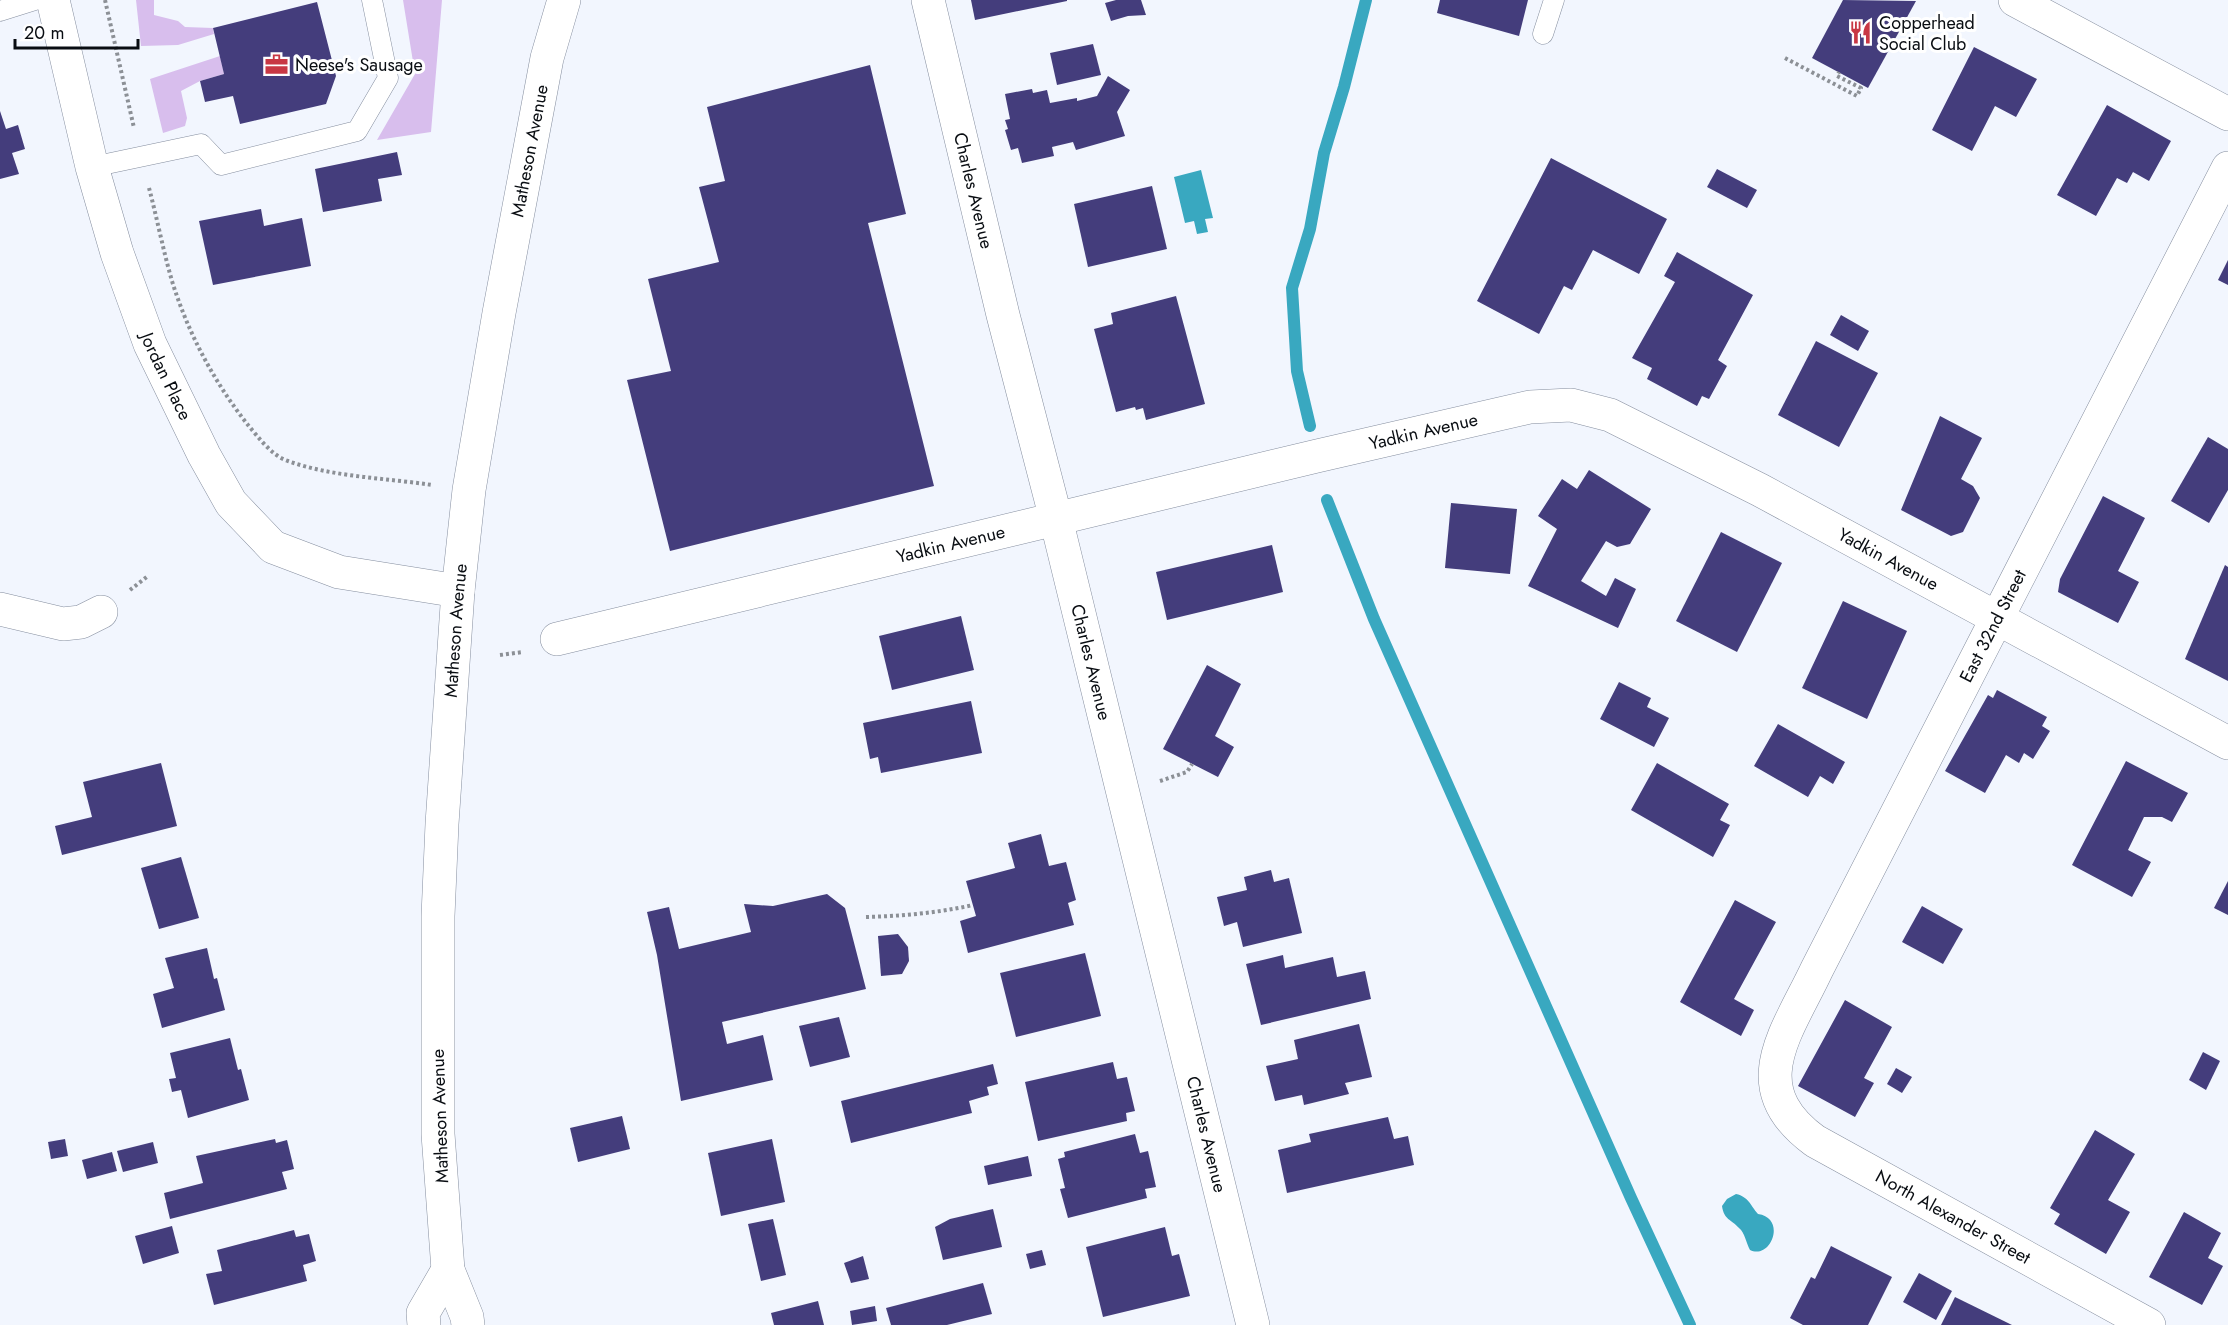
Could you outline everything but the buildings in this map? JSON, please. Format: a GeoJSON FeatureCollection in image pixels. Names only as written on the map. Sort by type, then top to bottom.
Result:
{"type":"FeatureCollection","features":[{"type":"Feature","properties":{"kind":"street","name":"Jordan Place"},"geometry":{"type":"LineString","coordinates":[[53,0],[92,166],[117,253],[150,344],[204,455],[231,503],[273,547],[339,572],[458,591]]}},
{"type":"Feature","properties":{"kind":"street","name":"Matheson Avenue"},"geometry":{"type":"LineString","coordinates":[[468,1325],[448,1270],[438,1134],[438,916],[458,591],[469,490],[545,70],[564,0]]}},
{"type":"Feature","properties":{"kind":"street","name":"Charles Avenue"},"geometry":{"type":"LineString","coordinates":[[928,0],[1003,315],[1056,519],[1253,1325]]}},
{"type":"Feature","properties":{"kind":"street"},"geometry":{"type":"LineString","coordinates":[[2015,0],[2060,12],[2228,114]]}},
{"type":"Feature","properties":{"kind":"street","name":"East 32nd Street"},"geometry":{"type":"LineString","coordinates":[[1776,1089],[1774,1074],[1779,1049],[1817,969],[2228,168]]}},
{"type":"Feature","properties":{"kind":"street","name":"Yadkin Avenue"},"geometry":{"type":"LineString","coordinates":[[557,639],[1530,407],[1571,405],[1610,415],[1732,476],[2228,743]]}},
{"type":"Feature","properties":{"kind":"street"},"geometry":{"type":"LineString","coordinates":[[0,609],[63,624],[81,622],[101,612]]}},
{"type":"Feature","properties":{"kind":"street","name":"North Alexander Street"},"geometry":{"type":"LineString","coordinates":[[1776,1089],[1780,1104],[1797,1128],[1815,1141],[2149,1325]]}},
{"type":"Feature","properties":{"kind":"street"},"geometry":{"type":"LineString","coordinates":[[424,1325],[423,1313],[448,1270]]}},
{"type":"Feature","properties":{"kind":"lane"},"geometry":{"type":"LineString","coordinates":[[0,11],[35,0]]}},
{"type":"Feature","properties":{"kind":"lane"},"geometry":{"type":"LineString","coordinates":[[92,166],[201,144],[221,165],[357,131],[388,78],[372,0]]}},
{"type":"Feature","properties":{"kind":"lane"},"geometry":{"type":"LineString","coordinates":[[1543,34],[1554,0]]}},
{"type":"Feature","properties":{"kind":"path"},"geometry":{"type":"LineString","coordinates":[[105,0],[172,280],[183,313],[214,377],[229,399],[259,438],[286,461],[336,472],[469,490]]}},
{"type":"Feature","properties":{"kind":"path"},"geometry":{"type":"LineString","coordinates":[[1785,58],[1857,96],[1861,88],[1837,76],[1839,72]]}},
{"type":"Feature","properties":{"kind":"path"},"geometry":{"type":"LineString","coordinates":[[1153,782],[1187,772],[1192,764]]}},
{"type":"Feature","properties":{"kind":"path"},"geometry":{"type":"LineString","coordinates":[[866,916],[907,916],[948,911],[973,905]]}},
{"type":"Feature","properties":{"kind":"shaded area"},"geometry":{"type":"Polygon","coordinates":[[[136,0],[154,0],[154,15],[178,21],[185,27],[213,28],[214,34],[178,45],[141,46],[136,0]]]}},
{"type":"Feature","properties":{"kind":"shaded area"},"geometry":{"type":"Polygon","coordinates":[[[403,0],[442,0],[431,132],[377,140],[415,74],[403,0]]]}},
{"type":"Feature","properties":{"kind":"shaded area"},"geometry":{"type":"Polygon","coordinates":[[[220,56],[224,74],[200,81],[181,91],[187,118],[185,126],[163,133],[150,79],[220,56]]]}},
{"type":"Feature","properties":{"kind":"water"},"geometry":{"type":"Polygon","coordinates":[[[1201,170],[1213,218],[1205,219],[1208,232],[1197,234],[1194,221],[1185,223],[1174,177],[1201,170]]]}},
{"type":"Feature","properties":{"kind":"water"},"geometry":{"type":"Polygon","coordinates":[[[1736,1194],[1747,1199],[1758,1214],[1767,1217],[1772,1223],[1773,1237],[1764,1249],[1750,1250],[1741,1230],[1724,1214],[1722,1206],[1727,1199],[1736,1194]]]}},
{"type":"Feature","properties":{"kind":"waterway"},"geometry":{"type":"LineString","coordinates":[[1310,426],[1297,371],[1292,288],[1310,229],[1324,153],[1344,87],[1366,0]]}},
{"type":"Feature","properties":{"kind":"waterway"},"geometry":{"type":"LineString","coordinates":[[1327,500],[1374,619],[1631,1198],[1690,1325]]}},
{"type":"Feature","properties":{"kind":"place","name":"Copperhead Social Club"},"geometry":{"type":"Point","coordinates":[1861,33]}},
{"type":"Feature","properties":{"kind":"place","name":"Neese's Sausage"},"geometry":{"type":"Point","coordinates":[277,65]}}]}
